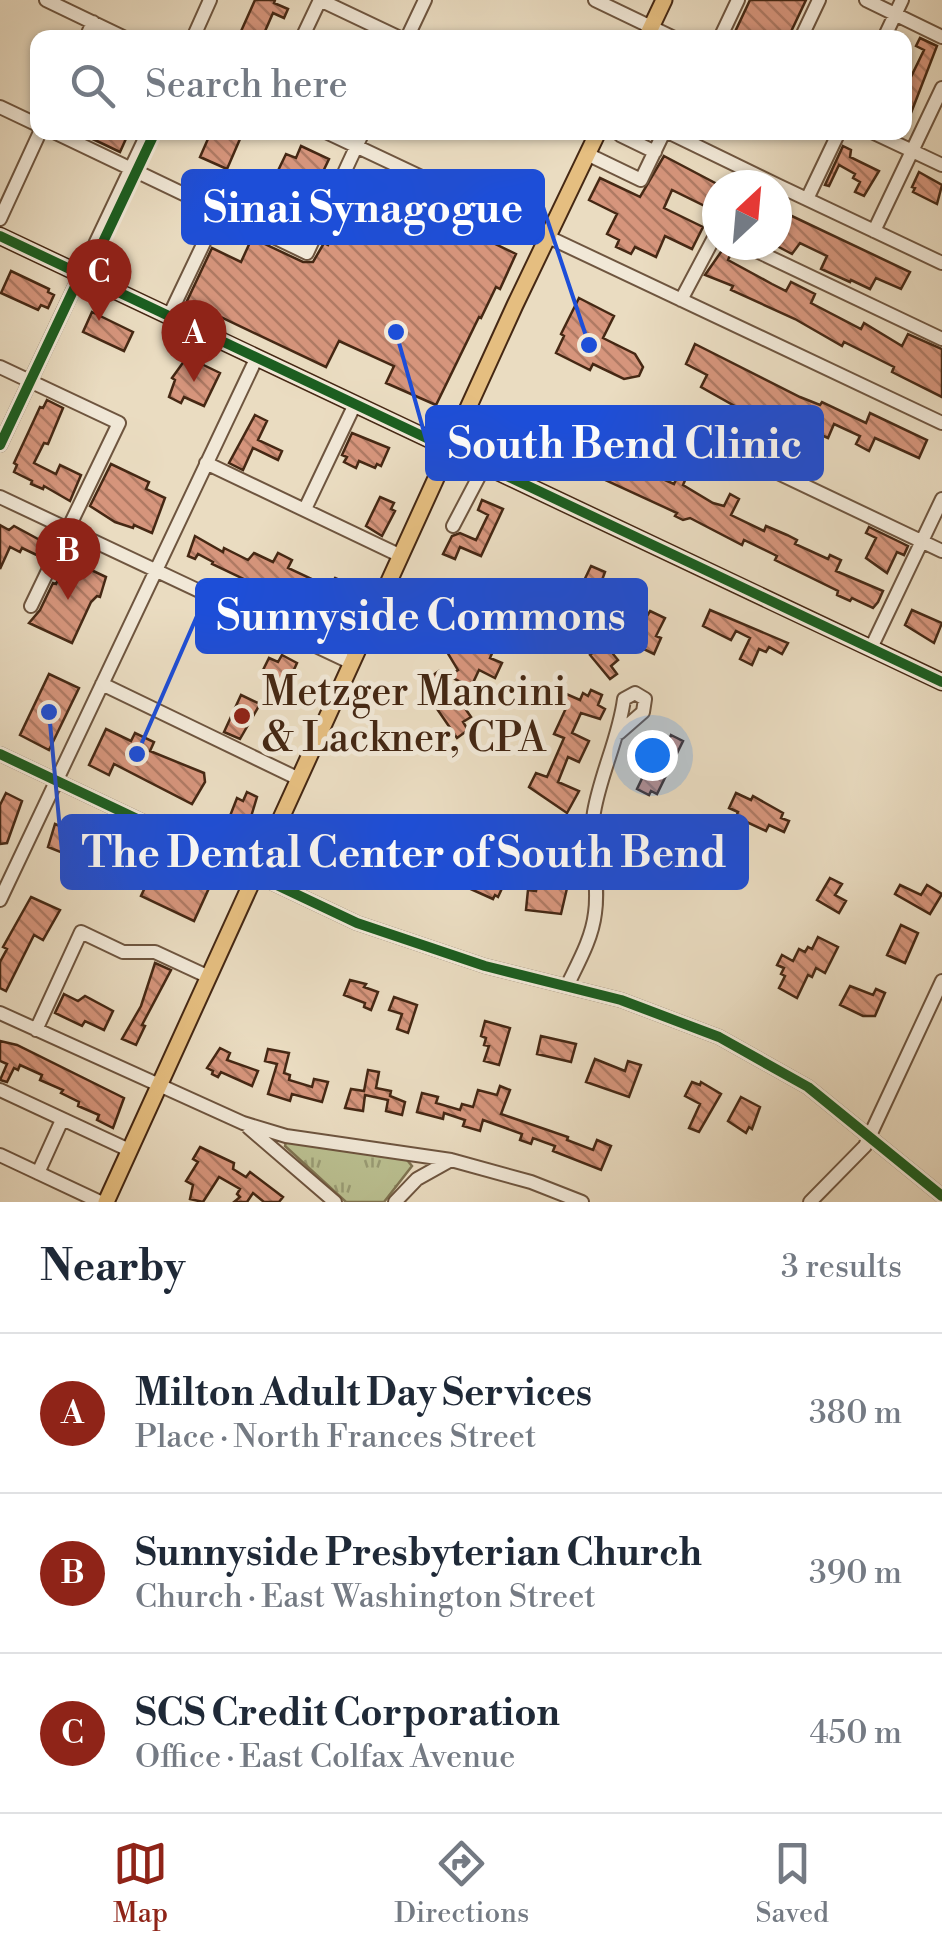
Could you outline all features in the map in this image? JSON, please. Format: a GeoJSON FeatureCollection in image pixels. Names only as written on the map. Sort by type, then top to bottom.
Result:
{"type":"FeatureCollection","features":[{"type":"Feature","properties":{"kind":"main road"},"geometry":{"type":"LineString","coordinates":[[649,30],[664,0]]}},
{"type":"Feature","properties":{"kind":"main road"},"geometry":{"type":"LineString","coordinates":[[103,1202],[546,236],[594,140]]}},
{"type":"Feature","properties":{"kind":"main road"},"geometry":{"type":"LineString","coordinates":[[0,236],[942,682]]}},
{"type":"Feature","properties":{"kind":"street"},"geometry":{"type":"LineString","coordinates":[[46,0],[110,30]]}},
{"type":"Feature","properties":{"kind":"street"},"geometry":{"type":"LineString","coordinates":[[197,30],[210,0]]}},
{"type":"Feature","properties":{"kind":"street"},"geometry":{"type":"LineString","coordinates":[[306,30],[320,0],[386,30]]}},
{"type":"Feature","properties":{"kind":"street"},"geometry":{"type":"LineString","coordinates":[[408,30],[424,0]]}},
{"type":"Feature","properties":{"kind":"street"},"geometry":{"type":"LineString","coordinates":[[594,0],[645,30]]}},
{"type":"Feature","properties":{"kind":"street"},"geometry":{"type":"LineString","coordinates":[[724,30],[738,0]]}},
{"type":"Feature","properties":{"kind":"street"},"geometry":{"type":"LineString","coordinates":[[805,30],[819,0]]}},
{"type":"Feature","properties":{"kind":"street"},"geometry":{"type":"LineString","coordinates":[[866,0],[942,37]]}},
{"type":"Feature","properties":{"kind":"street"},"geometry":{"type":"LineString","coordinates":[[888,30],[902,0]]}},
{"type":"Feature","properties":{"kind":"street"},"geometry":{"type":"LineString","coordinates":[[90,30],[94,22]]}},
{"type":"Feature","properties":{"kind":"street"},"geometry":{"type":"LineString","coordinates":[[874,231],[942,88]]}},
{"type":"Feature","properties":{"kind":"street"},"geometry":{"type":"LineString","coordinates":[[0,107],[30,121]]}},
{"type":"Feature","properties":{"kind":"street"},"geometry":{"type":"LineString","coordinates":[[0,219],[36,140]]}},
{"type":"Feature","properties":{"kind":"street"},"geometry":{"type":"LineString","coordinates":[[70,140],[307,252],[359,140]]}},
{"type":"Feature","properties":{"kind":"street"},"geometry":{"type":"LineString","coordinates":[[0,444],[144,140]]}},
{"type":"Feature","properties":{"kind":"street"},"geometry":{"type":"LineString","coordinates":[[342,140],[942,423]]}},
{"type":"Feature","properties":{"kind":"street"},"geometry":{"type":"LineString","coordinates":[[630,140],[655,152]]}},
{"type":"Feature","properties":{"kind":"street"},"geometry":{"type":"LineString","coordinates":[[587,154],[641,180],[663,140]]}},
{"type":"Feature","properties":{"kind":"street"},"geometry":{"type":"LineString","coordinates":[[683,140],[746,170]]}},
{"type":"Feature","properties":{"kind":"street"},"geometry":{"type":"LineString","coordinates":[[806,199],[834,140]]}},
{"type":"Feature","properties":{"kind":"street"},"geometry":{"type":"LineString","coordinates":[[889,140],[942,165]]}},
{"type":"Feature","properties":{"kind":"street"},"geometry":{"type":"LineString","coordinates":[[792,192],[942,262]]}},
{"type":"Feature","properties":{"kind":"street"},"geometry":{"type":"LineString","coordinates":[[169,316],[219,211]]}},
{"type":"Feature","properties":{"kind":"street"},"geometry":{"type":"LineString","coordinates":[[321,222],[336,228]]}},
{"type":"Feature","properties":{"kind":"street"},"geometry":{"type":"LineString","coordinates":[[681,300],[702,260]]}},
{"type":"Feature","properties":{"kind":"street"},"geometry":{"type":"LineString","coordinates":[[776,260],[942,339]]}},
{"type":"Feature","properties":{"kind":"street"},"geometry":{"type":"LineString","coordinates":[[0,900],[257,358]]}},
{"type":"Feature","properties":{"kind":"street"},"geometry":{"type":"LineString","coordinates":[[0,367],[119,422],[31,606]]}},
{"type":"Feature","properties":{"kind":"street"},"geometry":{"type":"LineString","coordinates":[[305,509],[355,404]]}},
{"type":"Feature","properties":{"kind":"street"},"geometry":{"type":"LineString","coordinates":[[675,424],[942,551]]}},
{"type":"Feature","properties":{"kind":"street"},"geometry":{"type":"LineString","coordinates":[[206,463],[401,556]]}},
{"type":"Feature","properties":{"kind":"street"},"geometry":{"type":"LineString","coordinates":[[453,526],[485,465]]}},
{"type":"Feature","properties":{"kind":"street"},"geometry":{"type":"LineString","coordinates":[[0,497],[352,664]]}},
{"type":"Feature","properties":{"kind":"street"},"geometry":{"type":"LineString","coordinates":[[871,648],[942,499]]}},
{"type":"Feature","properties":{"kind":"street"},"geometry":{"type":"LineString","coordinates":[[102,684],[299,779]]}},
{"type":"Feature","properties":{"kind":"street"},"geometry":{"type":"LineString","coordinates":[[567,986],[589,938],[595,914],[593,816],[602,772],[620,732]]}},
{"type":"Feature","properties":{"kind":"street"},"geometry":{"type":"LineString","coordinates":[[0,754],[381,932],[485,966],[646,1008],[732,1044],[808,1087],[942,1196]]}},
{"type":"Feature","properties":{"kind":"street"},"geometry":{"type":"LineString","coordinates":[[36,1030],[81,932],[123,952],[155,952],[209,977]]}},
{"type":"Feature","properties":{"kind":"street"},"geometry":{"type":"LineString","coordinates":[[810,1202],[860,1152],[942,981]]}},
{"type":"Feature","properties":{"kind":"street"},"geometry":{"type":"LineString","coordinates":[[0,1013],[243,1123],[286,1136],[450,1160],[530,1182],[582,1202]]}},
{"type":"Feature","properties":{"kind":"street"},"geometry":{"type":"LineString","coordinates":[[0,1090],[129,1150]]}},
{"type":"Feature","properties":{"kind":"street"},"geometry":{"type":"LineString","coordinates":[[38,1172],[62,1120]]}},
{"type":"Feature","properties":{"kind":"street"},"geometry":{"type":"LineString","coordinates":[[243,1123],[335,1202]]}},
{"type":"Feature","properties":{"kind":"street"},"geometry":{"type":"LineString","coordinates":[[0,1155],[103,1202]]}},
{"type":"Feature","properties":{"kind":"street"},"geometry":{"type":"LineString","coordinates":[[395,1202],[417,1179],[450,1160]]}},
{"type":"Feature","properties":{"kind":"green space"},"geometry":{"type":"Polygon","coordinates":[[[286,1142],[407,1160],[412,1166],[384,1202],[346,1202],[285,1146],[286,1142]]]}},
{"type":"Feature","properties":{"kind":"building"},"geometry":{"type":"Polygon","coordinates":[[[255,0],[275,0],[274,3],[288,9],[284,18],[273,13],[266,30],[242,30],[255,0]]]}},
{"type":"Feature","properties":{"kind":"building"},"geometry":{"type":"Polygon","coordinates":[[[750,0],[806,0],[792,30],[736,30],[750,0]]]}},
{"type":"Feature","properties":{"kind":"building"},"geometry":{"type":"Polygon","coordinates":[[[920,38],[937,46],[912,110],[912,75],[924,50],[916,46],[920,38]]]}},
{"type":"Feature","properties":{"kind":"building"},"geometry":{"type":"Polygon","coordinates":[[[95,140],[125,140],[120,152],[95,140]]]}},
{"type":"Feature","properties":{"kind":"building"},"geometry":{"type":"Polygon","coordinates":[[[207,140],[240,140],[227,169],[200,157],[207,140]]]}},
{"type":"Feature","properties":{"kind":"building"},"geometry":{"type":"Polygon","coordinates":[[[301,146],[329,159],[319,180],[312,177],[306,191],[275,177],[286,154],[296,158],[301,146]]]}},
{"type":"Feature","properties":{"kind":"building"},"geometry":{"type":"Polygon","coordinates":[[[843,146],[851,150],[850,157],[879,171],[864,196],[855,192],[860,182],[853,178],[855,174],[839,165],[829,186],[825,185],[843,146]]]}},
{"type":"Feature","properties":{"kind":"building"},"geometry":{"type":"Polygon","coordinates":[[[664,156],[702,176],[702,205],[672,190],[664,208],[702,227],[692,249],[665,236],[656,257],[635,247],[631,254],[616,247],[619,240],[607,234],[617,214],[589,200],[600,178],[640,197],[664,156]]]}},
{"type":"Feature","properties":{"kind":"building"},"geometry":{"type":"Polygon","coordinates":[[[919,172],[942,185],[937,204],[913,192],[919,172]]]}},
{"type":"Feature","properties":{"kind":"building"},"geometry":{"type":"Polygon","coordinates":[[[370,175],[484,229],[481,237],[516,254],[500,289],[496,287],[479,317],[436,405],[386,383],[394,366],[339,341],[326,367],[187,301],[212,248],[241,262],[252,238],[303,262],[313,262],[324,243],[328,245],[332,237],[345,233],[346,226],[340,219],[360,179],[367,182],[370,175]]]}},
{"type":"Feature","properties":{"kind":"building"},"geometry":{"type":"Polygon","coordinates":[[[792,216],[910,272],[901,289],[876,278],[870,289],[821,269],[827,256],[800,243],[792,254],[792,216]]]}},
{"type":"Feature","properties":{"kind":"building"},"geometry":{"type":"Polygon","coordinates":[[[715,260],[728,260],[786,291],[791,282],[815,294],[811,303],[861,329],[864,323],[902,346],[908,334],[942,349],[942,397],[892,372],[894,367],[844,342],[842,346],[731,290],[733,286],[705,275],[715,260]]]}},
{"type":"Feature","properties":{"kind":"building"},"geometry":{"type":"Polygon","coordinates":[[[11,271],[49,289],[54,295],[48,308],[41,305],[38,310],[1,293],[11,271]]]}},
{"type":"Feature","properties":{"kind":"building"},"geometry":{"type":"Polygon","coordinates":[[[579,298],[614,316],[603,338],[635,354],[643,367],[639,376],[624,379],[593,364],[590,370],[556,353],[579,298]]]}},
{"type":"Feature","properties":{"kind":"building"},"geometry":{"type":"Polygon","coordinates":[[[92,312],[133,332],[124,351],[83,332],[92,312]]]}},
{"type":"Feature","properties":{"kind":"building"},"geometry":{"type":"Polygon","coordinates":[[[695,344],[800,397],[820,405],[822,402],[866,423],[870,413],[927,440],[919,458],[875,438],[869,451],[856,444],[860,436],[834,424],[828,438],[819,434],[816,440],[742,410],[701,387],[707,375],[686,364],[695,344]]]}},
{"type":"Feature","properties":{"kind":"building"},"geometry":{"type":"Polygon","coordinates":[[[187,357],[220,373],[204,406],[184,397],[181,403],[169,397],[175,380],[172,378],[187,357]]]}},
{"type":"Feature","properties":{"kind":"building"},"geometry":{"type":"Polygon","coordinates":[[[47,400],[63,408],[48,444],[44,443],[34,463],[56,474],[60,465],[81,475],[70,501],[14,472],[14,463],[47,400]]]}},
{"type":"Feature","properties":{"kind":"building"},"geometry":{"type":"Polygon","coordinates":[[[255,415],[267,421],[258,440],[282,451],[278,460],[253,448],[243,470],[229,463],[255,415]]]}},
{"type":"Feature","properties":{"kind":"building"},"geometry":{"type":"Polygon","coordinates":[[[352,433],[389,448],[381,466],[377,464],[375,468],[359,461],[356,468],[344,462],[347,457],[342,455],[352,433]]]}},
{"type":"Feature","properties":{"kind":"building"},"geometry":{"type":"Polygon","coordinates":[[[618,451],[628,456],[620,473],[635,479],[640,469],[674,484],[678,475],[686,478],[683,485],[713,503],[724,506],[730,494],[739,499],[731,515],[764,531],[766,526],[787,535],[797,540],[795,544],[828,559],[830,555],[841,560],[836,571],[883,591],[878,602],[873,608],[852,598],[850,601],[837,595],[838,591],[775,560],[777,556],[744,540],[742,545],[690,518],[683,520],[675,516],[677,513],[605,480],[618,451]]]}},
{"type":"Feature","properties":{"kind":"building"},"geometry":{"type":"Polygon","coordinates":[[[111,464],[149,482],[146,489],[165,498],[152,533],[115,522],[90,506],[111,464]]]}},
{"type":"Feature","properties":{"kind":"building"},"geometry":{"type":"Polygon","coordinates":[[[380,497],[394,503],[391,509],[395,511],[382,536],[366,526],[380,497]]]}},
{"type":"Feature","properties":{"kind":"building"},"geometry":{"type":"Polygon","coordinates":[[[482,500],[503,509],[481,556],[460,547],[455,559],[443,554],[452,536],[460,533],[476,540],[488,515],[478,510],[482,500]]]}},
{"type":"Feature","properties":{"kind":"building"},"geometry":{"type":"Polygon","coordinates":[[[0,525],[9,530],[14,526],[49,545],[43,558],[10,547],[0,569],[0,525]]]}},
{"type":"Feature","properties":{"kind":"building"},"geometry":{"type":"Polygon","coordinates":[[[869,527],[908,546],[904,555],[897,552],[887,573],[866,558],[876,538],[866,533],[869,527]]]}},
{"type":"Feature","properties":{"kind":"building"},"geometry":{"type":"Polygon","coordinates":[[[195,536],[223,552],[224,548],[248,560],[254,553],[273,562],[278,553],[292,560],[288,568],[314,580],[301,606],[198,554],[195,559],[188,556],[195,536]]]}},
{"type":"Feature","properties":{"kind":"building"},"geometry":{"type":"Polygon","coordinates":[[[68,559],[106,577],[100,597],[91,602],[72,643],[29,623],[68,559]]]}},
{"type":"Feature","properties":{"kind":"building"},"geometry":{"type":"Polygon","coordinates":[[[591,566],[605,572],[602,580],[609,583],[605,593],[598,590],[595,597],[580,589],[591,566]]]}},
{"type":"Feature","properties":{"kind":"building"},"geometry":{"type":"Polygon","coordinates":[[[335,578],[357,588],[348,610],[330,601],[334,593],[328,591],[335,578]]]}},
{"type":"Feature","properties":{"kind":"building"},"geometry":{"type":"Polygon","coordinates":[[[710,610],[788,643],[782,654],[769,647],[766,652],[759,649],[752,665],[740,659],[750,638],[736,631],[731,640],[703,626],[710,610]]]}},
{"type":"Feature","properties":{"kind":"building"},"geometry":{"type":"Polygon","coordinates":[[[912,610],[942,623],[934,643],[905,625],[912,610]]]}},
{"type":"Feature","properties":{"kind":"building"},"geometry":{"type":"Polygon","coordinates":[[[476,611],[497,642],[490,658],[502,663],[495,678],[479,670],[471,687],[449,676],[458,670],[438,637],[476,611]]]}},
{"type":"Feature","properties":{"kind":"building"},"geometry":{"type":"Polygon","coordinates":[[[650,611],[665,618],[656,636],[661,638],[654,654],[631,643],[650,611]]]}},
{"type":"Feature","properties":{"kind":"building"},"geometry":{"type":"Polygon","coordinates":[[[604,643],[618,660],[611,666],[617,674],[610,679],[590,655],[604,643]]]}},
{"type":"Feature","properties":{"kind":"building"},"geometry":{"type":"Polygon","coordinates":[[[282,655],[297,663],[286,687],[270,679],[273,674],[263,670],[269,658],[278,662],[282,655]]]}},
{"type":"Feature","properties":{"kind":"building"},"geometry":{"type":"Polygon","coordinates":[[[439,671],[471,717],[463,722],[468,730],[457,738],[420,684],[439,671]]]}},
{"type":"Feature","properties":{"kind":"building"},"geometry":{"type":"Polygon","coordinates":[[[49,674],[79,688],[49,750],[20,735],[49,674]]]}},
{"type":"Feature","properties":{"kind":"building"},"geometry":{"type":"Polygon","coordinates":[[[591,690],[602,695],[598,705],[605,709],[600,719],[581,713],[572,733],[589,741],[579,762],[568,757],[558,782],[579,791],[567,813],[529,787],[536,773],[547,777],[564,738],[554,734],[567,706],[560,703],[564,693],[580,700],[583,693],[588,696],[591,690]]]}},
{"type":"Feature","properties":{"kind":"building","name":"Metzger Mancini & Lackner, CPA"},"geometry":{"type":"Polygon","coordinates":[[[241,695],[260,704],[240,739],[224,732],[241,695]]]}},
{"type":"Feature","properties":{"kind":"building"},"geometry":{"type":"Polygon","coordinates":[[[106,729],[131,741],[135,733],[154,742],[150,751],[204,773],[205,782],[192,804],[114,764],[109,775],[89,765],[106,729]]]}},
{"type":"Feature","properties":{"kind":"building"},"geometry":{"type":"Polygon","coordinates":[[[671,735],[683,741],[657,794],[651,791],[649,795],[637,789],[657,747],[664,750],[671,735]]]}},
{"type":"Feature","properties":{"kind":"building"},"geometry":{"type":"Polygon","coordinates":[[[247,792],[257,797],[247,830],[228,821],[237,798],[243,801],[247,792]]]}},
{"type":"Feature","properties":{"kind":"building"},"geometry":{"type":"Polygon","coordinates":[[[6,793],[22,801],[7,843],[0,844],[0,805],[6,793]]]}},
{"type":"Feature","properties":{"kind":"building"},"geometry":{"type":"Polygon","coordinates":[[[736,793],[751,800],[753,796],[783,813],[781,818],[789,821],[784,832],[769,825],[766,831],[736,817],[738,812],[729,808],[736,793]]]}},
{"type":"Feature","properties":{"kind":"building"},"geometry":{"type":"Polygon","coordinates":[[[55,824],[88,838],[78,859],[48,847],[55,824]]]}},
{"type":"Feature","properties":{"kind":"building"},"geometry":{"type":"Polygon","coordinates":[[[456,862],[505,882],[498,897],[493,899],[448,879],[456,862]]]}},
{"type":"Feature","properties":{"kind":"building"},"geometry":{"type":"Polygon","coordinates":[[[156,864],[191,874],[189,879],[209,888],[194,921],[141,896],[156,864]]]}},
{"type":"Feature","properties":{"kind":"building"},"geometry":{"type":"Polygon","coordinates":[[[538,877],[568,884],[561,914],[526,910],[528,890],[536,891],[538,877]]]}},
{"type":"Feature","properties":{"kind":"building"},"geometry":{"type":"Polygon","coordinates":[[[830,878],[842,884],[835,895],[846,901],[839,913],[817,900],[830,878]]]}},
{"type":"Feature","properties":{"kind":"building"},"geometry":{"type":"Polygon","coordinates":[[[900,885],[921,895],[927,885],[942,894],[930,914],[895,894],[900,885]]]}},
{"type":"Feature","properties":{"kind":"building"},"geometry":{"type":"Polygon","coordinates":[[[31,897],[60,910],[43,940],[34,935],[6,991],[0,988],[0,962],[7,949],[3,947],[31,897]]]}},
{"type":"Feature","properties":{"kind":"building"},"geometry":{"type":"Polygon","coordinates":[[[901,925],[918,933],[905,963],[887,955],[901,925]]]}},
{"type":"Feature","properties":{"kind":"building"},"geometry":{"type":"Polygon","coordinates":[[[818,937],[838,947],[825,973],[816,968],[812,977],[808,975],[797,998],[779,988],[785,976],[781,974],[784,968],[777,965],[782,955],[793,961],[799,949],[812,949],[818,937]]]}},
{"type":"Feature","properties":{"kind":"building"},"geometry":{"type":"Polygon","coordinates":[[[155,963],[171,970],[142,1025],[145,1026],[136,1045],[122,1039],[141,1006],[155,963]]]}},
{"type":"Feature","properties":{"kind":"building"},"geometry":{"type":"Polygon","coordinates":[[[350,980],[378,992],[371,1010],[364,1007],[365,1003],[344,995],[350,980]]]}},
{"type":"Feature","properties":{"kind":"building"},"geometry":{"type":"Polygon","coordinates":[[[850,986],[873,995],[876,989],[885,993],[875,1016],[863,1016],[840,1005],[850,986]]]}},
{"type":"Feature","properties":{"kind":"building"},"geometry":{"type":"Polygon","coordinates":[[[64,994],[78,1001],[85,996],[113,1011],[104,1030],[85,1021],[82,1026],[55,1013],[64,994]]]}},
{"type":"Feature","properties":{"kind":"building"},"geometry":{"type":"Polygon","coordinates":[[[394,997],[417,1005],[408,1033],[397,1029],[402,1014],[389,1010],[394,997]]]}},
{"type":"Feature","properties":{"kind":"building"},"geometry":{"type":"Polygon","coordinates":[[[485,1021],[510,1028],[499,1065],[484,1061],[489,1046],[484,1045],[486,1038],[481,1036],[485,1021]]]}},
{"type":"Feature","properties":{"kind":"building"},"geometry":{"type":"Polygon","coordinates":[[[541,1036],[576,1044],[571,1062],[537,1054],[541,1036]]]}},
{"type":"Feature","properties":{"kind":"building"},"geometry":{"type":"Polygon","coordinates":[[[0,1041],[17,1045],[124,1098],[113,1128],[97,1120],[99,1115],[78,1106],[79,1102],[61,1093],[63,1090],[40,1080],[42,1075],[20,1065],[7,1082],[0,1080],[7,1064],[0,1061],[0,1041]]]}},
{"type":"Feature","properties":{"kind":"building"},"geometry":{"type":"Polygon","coordinates":[[[220,1048],[230,1053],[227,1060],[258,1071],[252,1086],[221,1072],[218,1077],[212,1074],[207,1068],[220,1048]]]}},
{"type":"Feature","properties":{"kind":"building"},"geometry":{"type":"Polygon","coordinates":[[[268,1049],[289,1053],[284,1073],[290,1075],[289,1080],[312,1087],[314,1079],[328,1082],[322,1102],[292,1094],[290,1101],[268,1094],[277,1064],[265,1061],[268,1049]]]}},
{"type":"Feature","properties":{"kind":"building"},"geometry":{"type":"Polygon","coordinates":[[[595,1059],[625,1071],[628,1061],[641,1065],[629,1097],[586,1082],[595,1059]]]}},
{"type":"Feature","properties":{"kind":"building"},"geometry":{"type":"Polygon","coordinates":[[[368,1070],[379,1072],[376,1088],[391,1091],[390,1096],[405,1102],[402,1115],[386,1111],[388,1100],[365,1095],[363,1111],[345,1108],[351,1089],[364,1091],[368,1070]]]}},
{"type":"Feature","properties":{"kind":"building"},"geometry":{"type":"Polygon","coordinates":[[[692,1082],[701,1082],[721,1094],[699,1132],[689,1128],[700,1104],[685,1096],[692,1082]]]}},
{"type":"Feature","properties":{"kind":"building"},"geometry":{"type":"Polygon","coordinates":[[[500,1086],[510,1090],[501,1114],[593,1150],[597,1140],[611,1146],[601,1170],[553,1151],[555,1146],[533,1138],[531,1144],[520,1140],[522,1134],[483,1120],[480,1131],[463,1126],[465,1120],[444,1113],[443,1119],[417,1112],[422,1093],[438,1097],[436,1103],[460,1110],[462,1104],[473,1107],[478,1090],[497,1095],[500,1086]]]}},
{"type":"Feature","properties":{"kind":"building"},"geometry":{"type":"Polygon","coordinates":[[[741,1097],[760,1107],[752,1129],[749,1127],[746,1133],[728,1121],[741,1097]]]}},
{"type":"Feature","properties":{"kind":"building"},"geometry":{"type":"Polygon","coordinates":[[[200,1147],[234,1163],[233,1169],[246,1177],[250,1172],[283,1197],[279,1202],[264,1202],[253,1193],[247,1202],[234,1202],[240,1197],[240,1189],[219,1177],[203,1202],[190,1199],[193,1185],[186,1181],[198,1162],[193,1159],[200,1147]]]}},
{"type":"Feature","properties":{"kind":"cycle path"},"geometry":{"type":"LineString","coordinates":[[0,445],[81,274],[94,261],[151,140]]}},
{"type":"Feature","properties":{"kind":"cycle path"},"geometry":{"type":"LineString","coordinates":[[0,236],[942,682]]}},
{"type":"Feature","properties":{"kind":"cycle path"},"geometry":{"type":"LineString","coordinates":[[0,754],[357,923],[485,966],[621,1000],[719,1037],[808,1087],[942,1196]]}},
{"type":"Feature","properties":{"kind":"place","name":"SCS Credit Corporation"},"geometry":{"type":"Point","coordinates":[99,321]}},
{"type":"Feature","properties":{"kind":"place","name":"South Bend Clinic"},"geometry":{"type":"Point","coordinates":[396,332]}},
{"type":"Feature","properties":{"kind":"place","name":"Sinai Synagogue"},"geometry":{"type":"Point","coordinates":[589,345]}},
{"type":"Feature","properties":{"kind":"place","name":"Milton Adult Day Services"},"geometry":{"type":"Point","coordinates":[194,382]}},
{"type":"Feature","properties":{"kind":"place","name":"Sunnyside Presbyterian Church"},"geometry":{"type":"Point","coordinates":[68,600]}},
{"type":"Feature","properties":{"kind":"place","name":"The Dental Center of South Bend"},"geometry":{"type":"Point","coordinates":[49,712]}},
{"type":"Feature","properties":{"kind":"place","name":"Metzger Mancini & Lackner, CPA"},"geometry":{"type":"Point","coordinates":[242,716]}},
{"type":"Feature","properties":{"kind":"place","name":"Sunnyside Commons"},"geometry":{"type":"Point","coordinates":[137,754]}}]}
